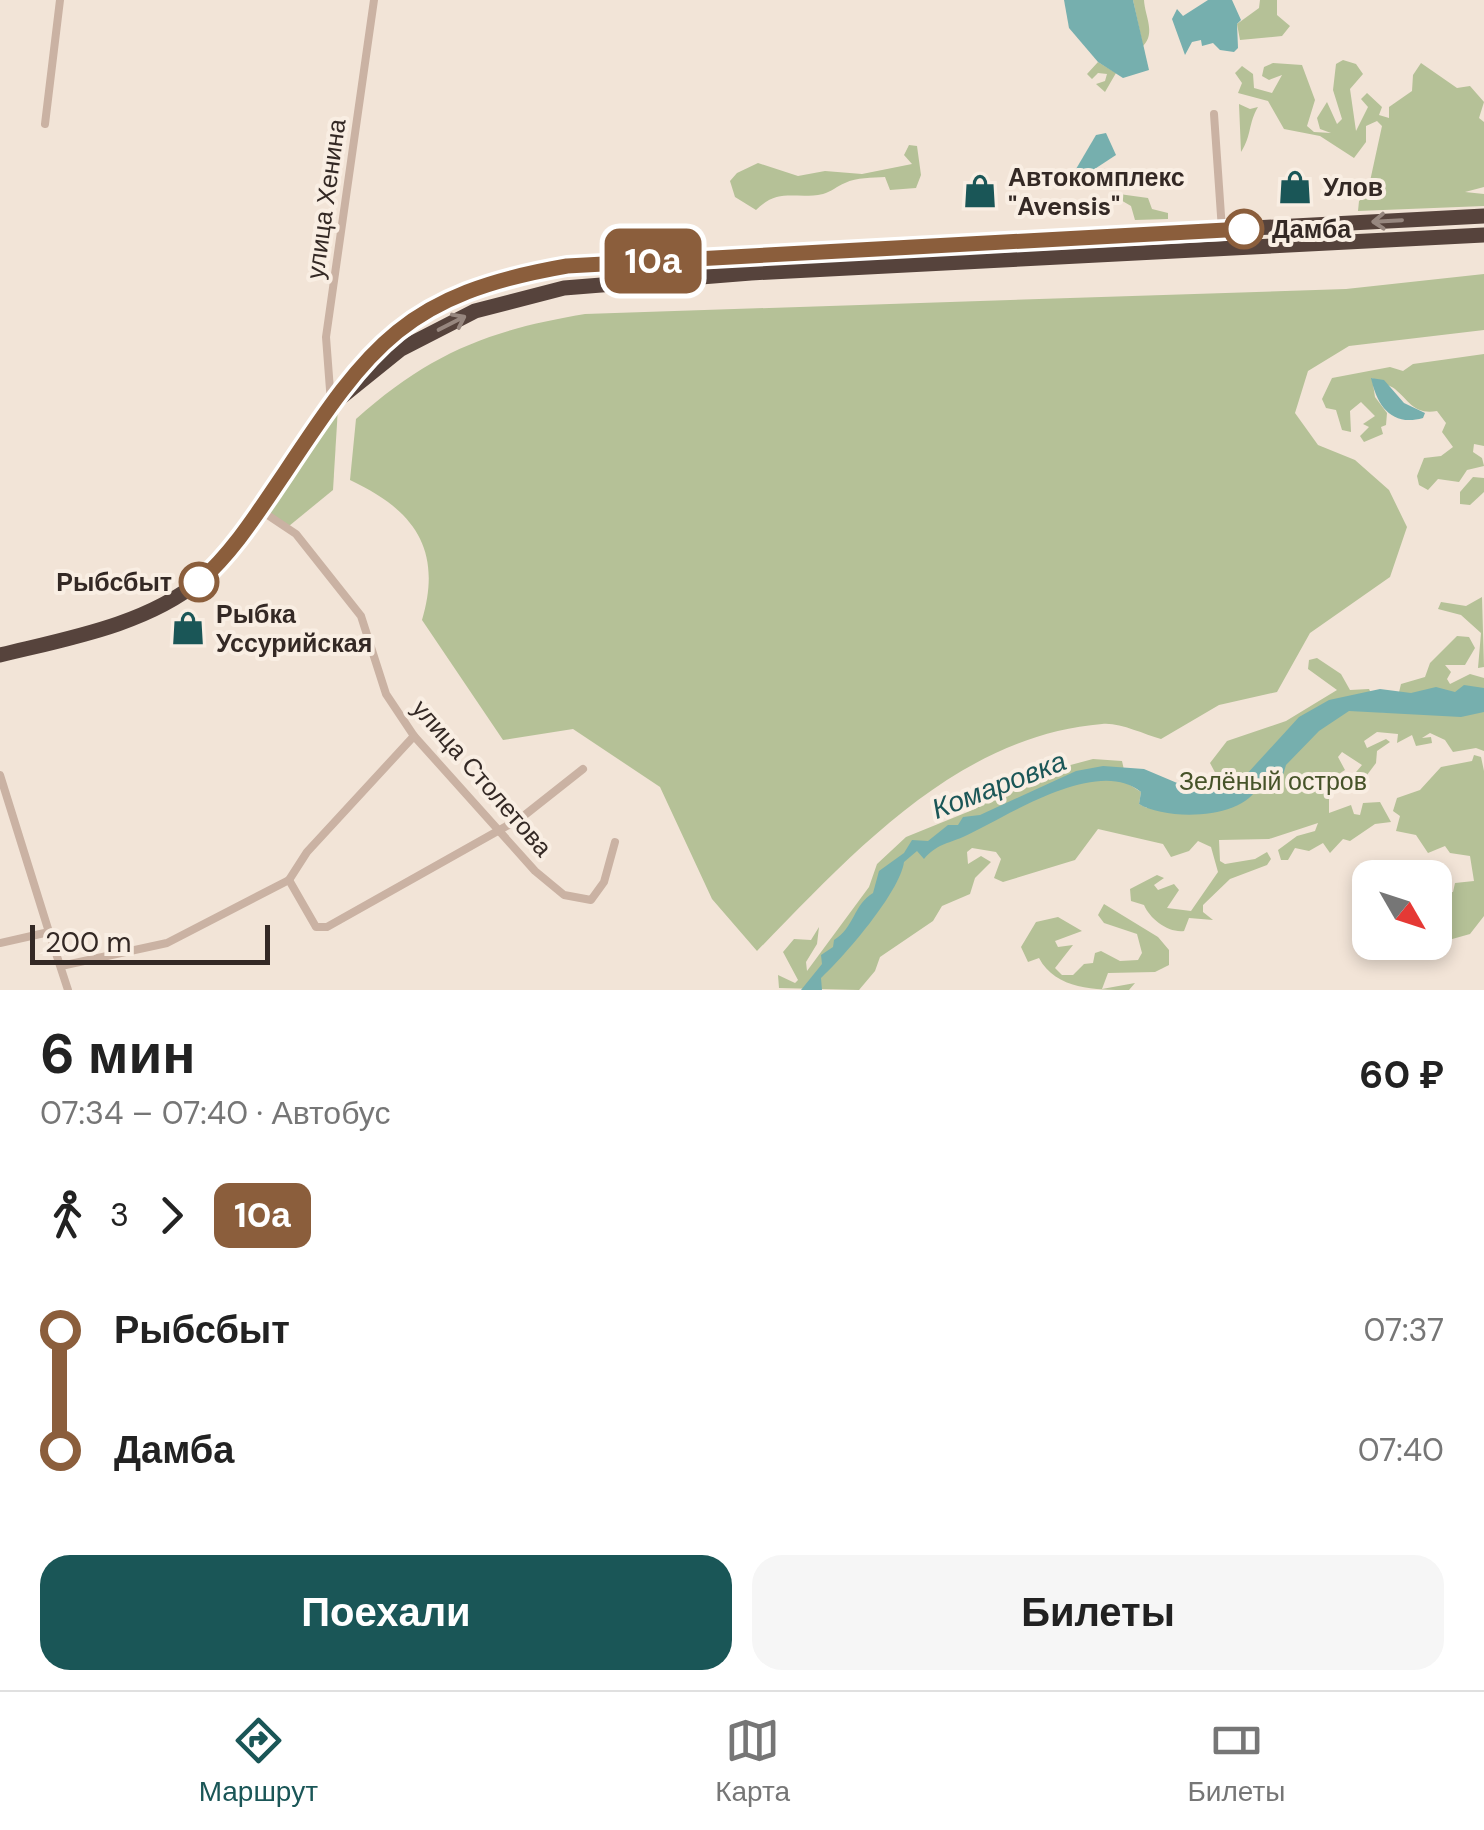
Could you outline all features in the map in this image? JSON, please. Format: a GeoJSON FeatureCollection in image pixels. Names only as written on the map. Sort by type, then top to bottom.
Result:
{"type":"FeatureCollection","features":[{"type":"Feature","properties":{"kind":"highway"},"geometry":{"type":"LineString","coordinates":[[0,654],[115,623],[176,598],[214,568],[260,510],[331,403],[374,348],[442,302],[519,274],[593,264],[1484,216]]}},
{"type":"Feature","properties":{"kind":"highway"},"geometry":{"type":"LineString","coordinates":[[331,403],[401,348],[476,311],[512,299],[596,284],[1484,235]]}},
{"type":"Feature","properties":{"kind":"highway"},"geometry":{"type":"LineString","coordinates":[[593,264],[586,276],[596,284]]}},
{"type":"Feature","properties":{"kind":"street"},"geometry":{"type":"LineString","coordinates":[[45,124],[60,0]]}},
{"type":"Feature","properties":{"kind":"street","name":"улица Хенина"},"geometry":{"type":"LineString","coordinates":[[331,403],[326,336],[374,0]]}},
{"type":"Feature","properties":{"kind":"street"},"geometry":{"type":"LineString","coordinates":[[1214,114],[1222,230]]}},
{"type":"Feature","properties":{"kind":"street","name":"улица Столетова"},"geometry":{"type":"LineString","coordinates":[[260,510],[296,534],[361,616],[386,694],[414,736],[550,884],[578,901],[597,897],[615,842]]}},
{"type":"Feature","properties":{"kind":"street"},"geometry":{"type":"LineString","coordinates":[[60,966],[168,943],[289,880],[307,852],[414,736]]}},
{"type":"Feature","properties":{"kind":"street"},"geometry":{"type":"LineString","coordinates":[[289,880],[310,921],[316,927],[327,927],[521,818],[583,769]]}},
{"type":"Feature","properties":{"kind":"street"},"geometry":{"type":"LineString","coordinates":[[0,774],[68,990]]}},
{"type":"Feature","properties":{"kind":"street"},"geometry":{"type":"LineString","coordinates":[[0,943],[49,932]]}},
{"type":"Feature","properties":{"kind":"green space"},"geometry":{"type":"Polygon","coordinates":[[[1133,0],[1144,0],[1149,30],[1143,46],[1133,0]]]}},
{"type":"Feature","properties":{"kind":"green space"},"geometry":{"type":"Polygon","coordinates":[[[1260,0],[1277,0],[1277,15],[1290,26],[1282,36],[1240,40],[1237,24],[1259,8],[1260,0]]]}},
{"type":"Feature","properties":{"kind":"green space"},"geometry":{"type":"Polygon","coordinates":[[[1343,60],[1356,64],[1363,74],[1350,89],[1356,131],[1368,107],[1361,99],[1367,93],[1382,107],[1379,115],[1389,118],[1389,107],[1412,91],[1413,75],[1421,63],[1457,88],[1470,86],[1484,102],[1479,118],[1484,122],[1484,187],[1465,192],[1484,194],[1484,206],[1358,211],[1359,201],[1367,195],[1382,126],[1377,121],[1366,126],[1366,142],[1354,158],[1320,136],[1284,129],[1268,101],[1238,93],[1242,83],[1235,73],[1242,66],[1253,74],[1254,88],[1272,93],[1282,75],[1269,80],[1262,76],[1264,67],[1273,63],[1302,65],[1315,100],[1307,126],[1314,132],[1331,133],[1320,129],[1317,118],[1327,102],[1337,124],[1342,119],[1333,90],[1336,64],[1343,60]]]}},
{"type":"Feature","properties":{"kind":"green space"},"geometry":{"type":"Polygon","coordinates":[[[1098,62],[1116,73],[1105,92],[1096,84],[1105,81],[1107,74],[1098,73],[1092,79],[1087,74],[1098,62]]]}},
{"type":"Feature","properties":{"kind":"green space"},"geometry":{"type":"Polygon","coordinates":[[[1239,104],[1250,109],[1258,107],[1241,152],[1239,104]]]}},
{"type":"Feature","properties":{"kind":"green space"},"geometry":{"type":"Polygon","coordinates":[[[909,145],[917,146],[921,175],[916,188],[890,190],[885,177],[860,179],[823,194],[772,199],[756,210],[735,197],[730,181],[758,163],[798,176],[825,171],[862,174],[912,164],[904,155],[909,145]]]}},
{"type":"Feature","properties":{"kind":"green space"},"geometry":{"type":"Polygon","coordinates":[[[1119,194],[1148,198],[1152,209],[1168,213],[1168,219],[1135,220],[1131,206],[1119,199],[1119,194]]]}},
{"type":"Feature","properties":{"kind":"green space"},"geometry":{"type":"Polygon","coordinates":[[[1484,274],[1484,330],[1349,346],[1308,371],[1295,413],[1318,445],[1355,460],[1389,490],[1407,527],[1390,577],[1310,633],[1277,692],[1219,705],[1161,739],[1102,724],[1049,733],[1000,751],[911,806],[831,876],[757,951],[712,899],[660,787],[573,729],[503,740],[422,620],[429,572],[418,535],[391,505],[350,480],[356,419],[383,396],[462,348],[551,320],[585,314],[1346,289],[1484,274]]]}},
{"type":"Feature","properties":{"kind":"green space"},"geometry":{"type":"Polygon","coordinates":[[[1484,354],[1484,446],[1474,444],[1473,452],[1482,458],[1484,466],[1467,470],[1459,482],[1438,479],[1428,490],[1419,485],[1417,476],[1424,458],[1441,456],[1453,447],[1442,432],[1446,423],[1437,411],[1418,409],[1393,388],[1372,378],[1375,397],[1387,413],[1386,425],[1381,427],[1383,434],[1364,442],[1360,436],[1369,427],[1363,424],[1375,416],[1361,402],[1350,411],[1351,432],[1342,430],[1336,410],[1326,408],[1322,399],[1332,378],[1390,367],[1403,371],[1413,364],[1484,354]]]}},
{"type":"Feature","properties":{"kind":"green space"},"geometry":{"type":"Polygon","coordinates":[[[338,407],[333,490],[289,526],[267,511],[338,407]]]}},
{"type":"Feature","properties":{"kind":"green space"},"geometry":{"type":"Polygon","coordinates":[[[1473,477],[1484,478],[1484,492],[1470,505],[1460,504],[1460,492],[1473,477]]]}},
{"type":"Feature","properties":{"kind":"green space"},"geometry":{"type":"Polygon","coordinates":[[[1482,597],[1484,667],[1478,668],[1481,633],[1461,615],[1438,609],[1441,602],[1466,606],[1482,597]]]}},
{"type":"Feature","properties":{"kind":"green space","name":"Зелёный остров"},"geometry":{"type":"Polygon","coordinates":[[[1457,636],[1469,637],[1475,648],[1465,665],[1445,665],[1451,672],[1447,679],[1450,684],[1470,674],[1484,678],[1484,751],[1476,748],[1453,752],[1445,740],[1430,733],[1422,738],[1431,737],[1432,743],[1416,746],[1412,735],[1397,743],[1398,734],[1377,732],[1364,741],[1367,748],[1386,739],[1390,742],[1377,751],[1376,763],[1358,787],[1351,778],[1362,765],[1342,752],[1338,757],[1345,770],[1334,777],[1345,785],[1329,792],[1329,813],[1351,805],[1354,814],[1360,815],[1363,803],[1380,802],[1391,822],[1375,824],[1350,841],[1343,839],[1330,853],[1323,843],[1309,851],[1295,848],[1288,860],[1281,860],[1278,850],[1297,836],[1315,831],[1318,823],[1269,839],[1219,840],[1220,861],[1225,864],[1255,859],[1267,852],[1271,859],[1267,865],[1230,879],[1203,905],[1203,912],[1213,920],[1189,918],[1184,931],[1172,930],[1155,920],[1144,905],[1131,901],[1130,889],[1157,875],[1164,878],[1154,885],[1158,890],[1174,884],[1179,890],[1167,908],[1191,911],[1218,872],[1211,847],[1198,841],[1189,851],[1171,857],[1163,844],[1098,829],[1075,860],[1003,882],[994,878],[1001,859],[996,852],[972,848],[967,852],[968,864],[981,856],[991,862],[975,878],[970,894],[942,906],[933,921],[880,957],[875,971],[859,990],[779,988],[778,975],[795,983],[798,980],[783,952],[794,939],[811,940],[819,927],[817,944],[806,962],[807,971],[869,887],[877,864],[906,837],[975,809],[1013,785],[1093,759],[1122,761],[1127,783],[1141,792],[1139,804],[1147,808],[1184,783],[1184,777],[1213,785],[1218,778],[1210,763],[1227,741],[1286,721],[1337,690],[1308,669],[1309,660],[1317,658],[1341,674],[1350,690],[1369,689],[1380,712],[1394,713],[1401,684],[1425,677],[1430,663],[1457,636]]]}},
{"type":"Feature","properties":{"kind":"green space","name":"Зелёный остров"},"geometry":{"type":"Polygon","coordinates":[[[1474,755],[1481,757],[1484,771],[1484,916],[1470,934],[1452,939],[1452,892],[1455,883],[1474,881],[1470,856],[1450,853],[1445,846],[1428,853],[1416,835],[1396,831],[1400,816],[1393,811],[1397,798],[1420,790],[1441,767],[1472,761],[1474,755]]]}},
{"type":"Feature","properties":{"kind":"green space"},"geometry":{"type":"Polygon","coordinates":[[[1104,904],[1158,937],[1169,950],[1169,965],[1155,972],[1108,973],[1102,989],[1091,988],[1066,982],[1046,969],[1039,958],[1028,962],[1021,947],[1036,922],[1058,917],[1082,931],[1055,941],[1058,947],[1073,945],[1055,968],[1062,975],[1073,975],[1084,964],[1093,963],[1095,953],[1101,951],[1120,961],[1138,960],[1142,953],[1137,934],[1104,923],[1098,915],[1104,904]]]}},
{"type":"Feature","properties":{"kind":"green space"},"geometry":{"type":"Polygon","coordinates":[[[1135,983],[1129,990],[1102,989],[1135,983]]]}},
{"type":"Feature","properties":{"kind":"water"},"geometry":{"type":"Polygon","coordinates":[[[1064,0],[1133,0],[1149,70],[1123,78],[1098,62],[1069,28],[1064,0]]]}},
{"type":"Feature","properties":{"kind":"water"},"geometry":{"type":"Polygon","coordinates":[[[1208,0],[1232,0],[1241,20],[1237,24],[1238,48],[1234,52],[1220,50],[1213,43],[1202,46],[1201,40],[1192,42],[1185,55],[1172,19],[1177,9],[1183,16],[1208,0]]]}},
{"type":"Feature","properties":{"kind":"water"},"geometry":{"type":"Polygon","coordinates":[[[1106,133],[1116,155],[1084,176],[1076,169],[1096,135],[1106,133]]]}},
{"type":"Feature","properties":{"kind":"water"},"geometry":{"type":"Polygon","coordinates":[[[1371,378],[1384,380],[1404,403],[1425,413],[1423,418],[1403,419],[1388,412],[1377,397],[1371,378]]]}},
{"type":"Feature","properties":{"kind":"water"},"geometry":{"type":"Polygon","coordinates":[[[1464,685],[1484,688],[1484,712],[1461,717],[1349,711],[1319,731],[1286,765],[1283,775],[1259,784],[1239,805],[1223,811],[1168,813],[1139,804],[1141,792],[1122,783],[1100,781],[1076,785],[1025,805],[938,847],[924,859],[917,851],[904,862],[893,890],[870,923],[821,978],[822,990],[801,990],[822,964],[821,955],[833,947],[834,940],[873,893],[879,871],[904,853],[912,840],[928,841],[948,825],[958,825],[963,817],[980,815],[1076,771],[1103,766],[1144,769],[1189,788],[1221,787],[1245,776],[1299,717],[1329,700],[1380,689],[1411,693],[1436,687],[1455,692],[1464,685]]]}},
{"type":"Feature","properties":{"kind":"bus line","name":"10а"},"geometry":{"type":"LineString","coordinates":[[199,582],[240,538],[344,383],[374,348],[407,322],[479,287],[519,274],[567,266],[1244,229]]}},
{"type":"Feature","properties":{"kind":"place","name":"Улов"},"geometry":{"type":"Point","coordinates":[1295,187]}},
{"type":"Feature","properties":{"kind":"place","name":"Автокомплекс \"Avensis\""},"geometry":{"type":"Point","coordinates":[980,191]}},
{"type":"Feature","properties":{"kind":"place","name":"Дамба"},"geometry":{"type":"Point","coordinates":[1244,229]}},
{"type":"Feature","properties":{"kind":"place","name":"Рыбсбыт"},"geometry":{"type":"Point","coordinates":[199,582]}},
{"type":"Feature","properties":{"kind":"place","name":"Рыбка Уссурийская"},"geometry":{"type":"Point","coordinates":[188,628]}},
{"type":"Feature","properties":{"kind":"water label","name":"Комаровка"},"geometry":{"type":"Point","coordinates":[999,785]}}]}
